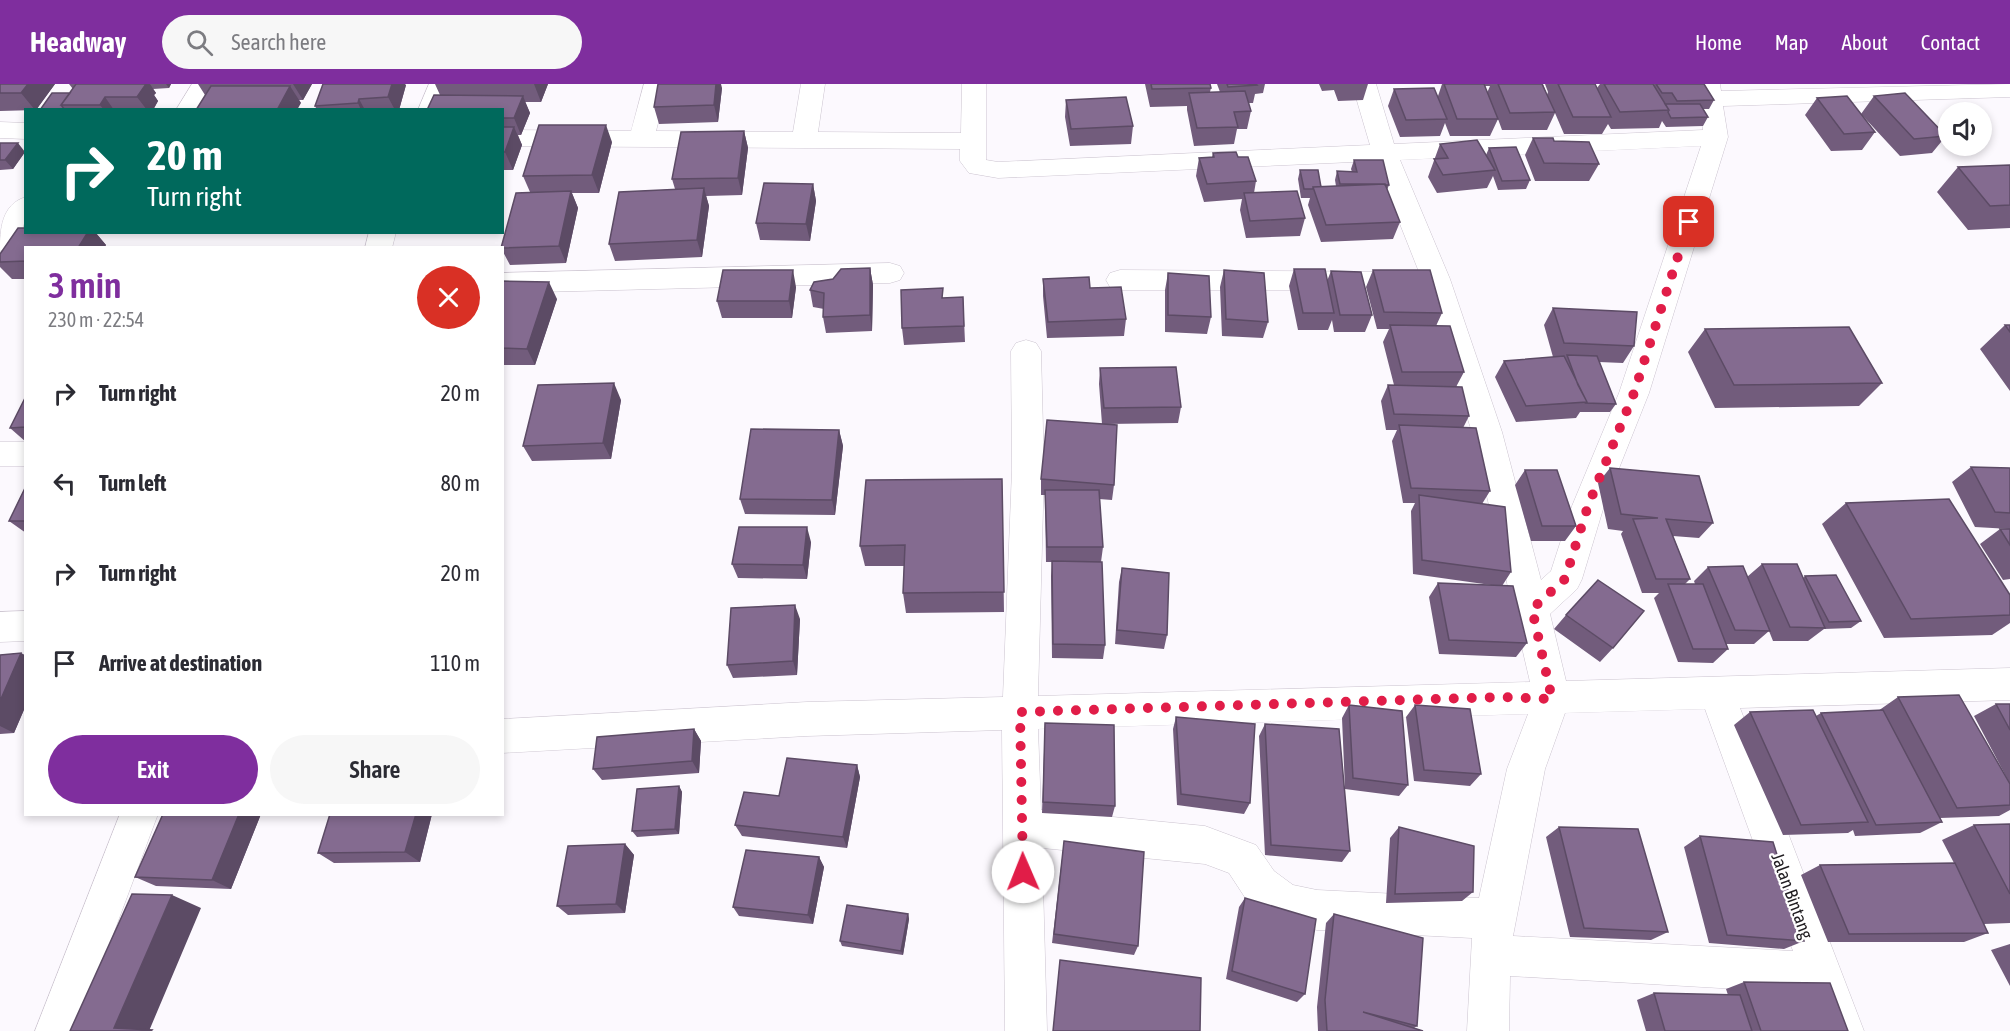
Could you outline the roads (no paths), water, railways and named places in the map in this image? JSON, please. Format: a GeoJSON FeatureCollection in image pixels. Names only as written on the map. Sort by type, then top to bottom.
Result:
{"type":"FeatureCollection","features":[{"type":"Feature","properties":{"kind":"street"},"geometry":{"type":"LineString","coordinates":[[189,108],[204,84]]}},
{"type":"Feature","properties":{"kind":"street"},"geometry":{"type":"LineString","coordinates":[[431,108],[441,84]]}},
{"type":"Feature","properties":{"kind":"street"},"geometry":{"type":"LineString","coordinates":[[642,138],[656,84]]}},
{"type":"Feature","properties":{"kind":"street"},"geometry":{"type":"LineString","coordinates":[[804,139],[813,84]]}},
{"type":"Feature","properties":{"kind":"street"},"geometry":{"type":"LineString","coordinates":[[974,84],[972,161],[978,167],[998,170],[1384,151],[1432,152],[1542,143],[1716,137]]}},
{"type":"Feature","properties":{"kind":"street"},"geometry":{"type":"LineString","coordinates":[[1364,84],[1384,151],[1436,279],[1487,432],[1532,609],[1552,699],[1523,780],[1492,937],[1488,1031]]}},
{"type":"Feature","properties":{"kind":"street"},"geometry":{"type":"LineString","coordinates":[[1532,609],[1565,579],[1588,506],[1634,393],[1716,137],[1709,91],[1970,88],[2010,90]]}},
{"type":"Feature","properties":{"kind":"street"},"geometry":{"type":"LineString","coordinates":[[0,130],[24,131]]}},
{"type":"Feature","properties":{"kind":"street"},"geometry":{"type":"LineString","coordinates":[[504,138],[973,141]]}},
{"type":"Feature","properties":{"kind":"street"},"geometry":{"type":"LineString","coordinates":[[0,242],[24,209]]}},
{"type":"Feature","properties":{"kind":"street"},"geometry":{"type":"LineString","coordinates":[[504,283],[890,273]]}},
{"type":"Feature","properties":{"kind":"street"},"geometry":{"type":"LineString","coordinates":[[1120,280],[1436,279]]}},
{"type":"Feature","properties":{"kind":"street"},"geometry":{"type":"LineString","coordinates":[[1026,351],[1028,470],[1020,712],[1026,1031]]}},
{"type":"Feature","properties":{"kind":"street"},"geometry":{"type":"LineString","coordinates":[[0,454],[24,454]]}},
{"type":"Feature","properties":{"kind":"street"},"geometry":{"type":"LineString","coordinates":[[0,627],[24,626]]}},
{"type":"Feature","properties":{"kind":"street"},"geometry":{"type":"LineString","coordinates":[[504,736],[807,719],[2010,684]]}},
{"type":"Feature","properties":{"kind":"street","name":"Jalan Bintang"},"geometry":{"type":"LineString","coordinates":[[1717,694],[1843,1031]]}},
{"type":"Feature","properties":{"kind":"street"},"geometry":{"type":"LineString","coordinates":[[56,1031],[137,816]]}},
{"type":"Feature","properties":{"kind":"street"},"geometry":{"type":"LineString","coordinates":[[1022,827],[1205,845],[1242,859],[1260,885],[1284,903],[1317,910],[1492,937],[1821,973]]}}]}
